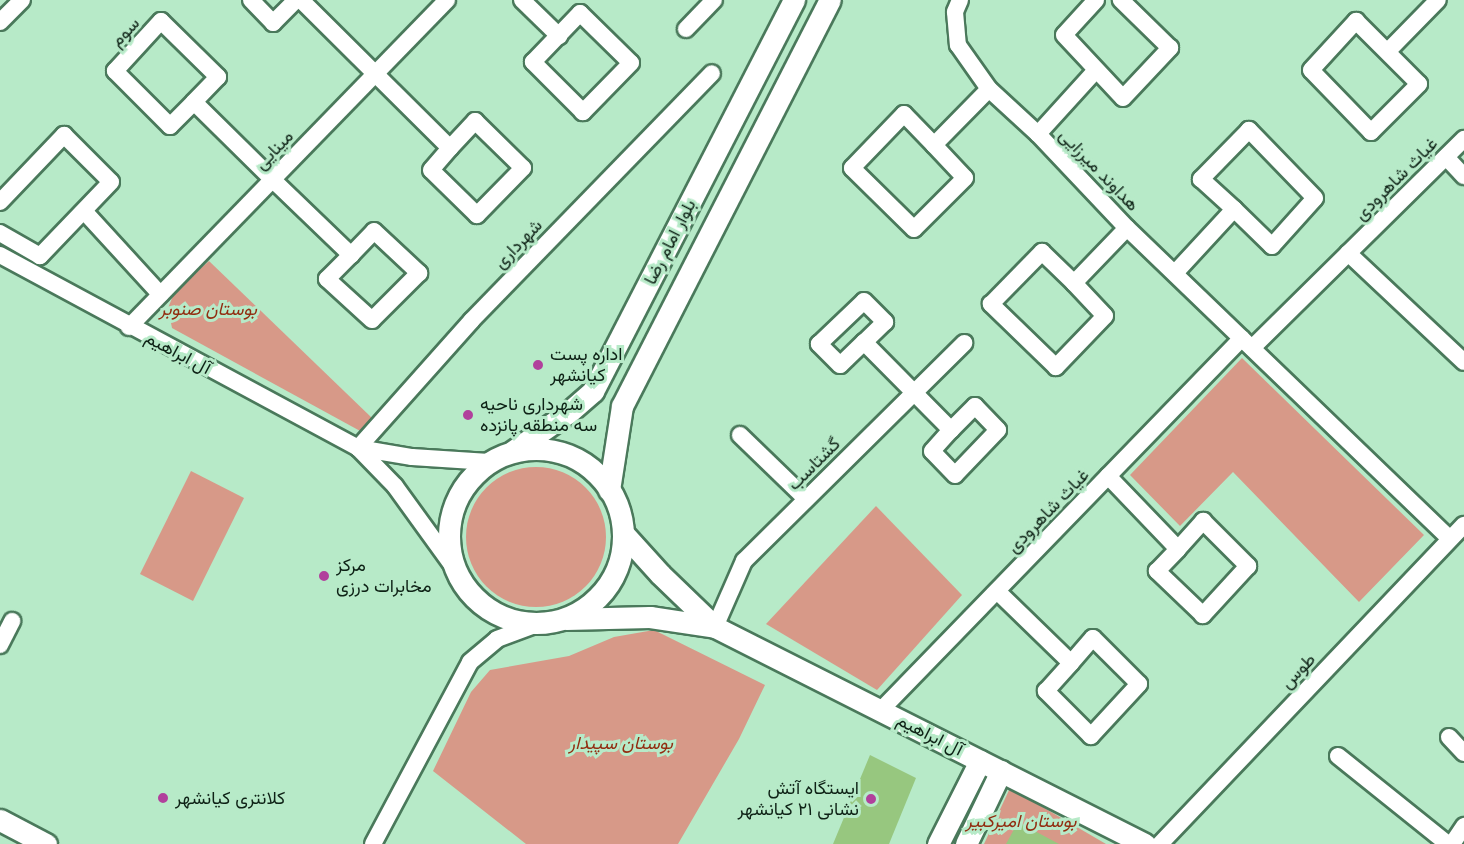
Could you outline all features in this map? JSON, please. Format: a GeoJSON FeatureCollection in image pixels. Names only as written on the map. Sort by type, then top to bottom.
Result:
{"type":"FeatureCollection","features":[{"type":"Feature","properties":{"kind":"main road","name":"بلوار امام رضا"},"geometry":{"type":"LineString","coordinates":[[510,453],[569,412],[593,391],[794,0]]}},
{"type":"Feature","properties":{"kind":"main road","name":"بلوار امام رضا"},"geometry":{"type":"LineString","coordinates":[[609,490],[622,406],[830,0]]}},
{"type":"Feature","properties":{"kind":"main road"},"geometry":{"type":"LineString","coordinates":[[563,619],[592,602],[613,576],[621,555],[623,533],[619,510],[609,490],[595,472],[576,459],[555,451],[532,449],[510,453],[489,462],[471,478],[457,498],[450,521],[455,569],[466,587],[490,609],[519,621],[540,623],[563,619],[650,617],[715,627]]}},
{"type":"Feature","properties":{"kind":"main road"},"geometry":{"type":"LineString","coordinates":[[623,533],[715,627]]}},
{"type":"Feature","properties":{"kind":"main road","name":"آل ابراهیم"},"geometry":{"type":"LineString","coordinates":[[715,627],[1143,844]]}},
{"type":"Feature","properties":{"kind":"main road"},"geometry":{"type":"LineString","coordinates":[[938,844],[980,760]]}},
{"type":"Feature","properties":{"kind":"main road"},"geometry":{"type":"LineString","coordinates":[[966,844],[1001,771]]}},
{"type":"Feature","properties":{"kind":"main road"},"geometry":{"type":"LineString","coordinates":[[0,820],[46,844]]}},
{"type":"Feature","properties":{"kind":"street"},"geometry":{"type":"LineString","coordinates":[[0,22],[22,0]]}},
{"type":"Feature","properties":{"kind":"street"},"geometry":{"type":"LineString","coordinates":[[250,0],[273,23],[296,0]]}},
{"type":"Feature","properties":{"kind":"street"},"geometry":{"type":"LineString","coordinates":[[301,0],[450,148]]}},
{"type":"Feature","properties":{"kind":"street","name":"مینایی"},"geometry":{"type":"LineString","coordinates":[[129,327],[447,0]]}},
{"type":"Feature","properties":{"kind":"street"},"geometry":{"type":"LineString","coordinates":[[522,0],[559,36]]}},
{"type":"Feature","properties":{"kind":"street"},"geometry":{"type":"LineString","coordinates":[[686,29],[714,0]]}},
{"type":"Feature","properties":{"kind":"street","name":"هداوند میرزایی"},"geometry":{"type":"LineString","coordinates":[[960,0],[955,12],[958,45],[988,89],[1038,134],[1128,228],[1450,539]]}},
{"type":"Feature","properties":{"kind":"street"},"geometry":{"type":"LineString","coordinates":[[1096,0],[1064,35],[1124,99],[1170,48],[1121,0]]}},
{"type":"Feature","properties":{"kind":"street"},"geometry":{"type":"LineString","coordinates":[[1388,51],[1438,0]]}},
{"type":"Feature","properties":{"kind":"street"},"geometry":{"type":"LineString","coordinates":[[580,13],[631,63],[584,112],[533,62],[559,36],[580,13]]}},
{"type":"Feature","properties":{"kind":"street","name":"سوم"},"geometry":{"type":"LineString","coordinates":[[161,21],[218,77],[194,102],[170,126],[116,71],[161,21]]}},
{"type":"Feature","properties":{"kind":"street"},"geometry":{"type":"LineString","coordinates":[[1356,21],[1388,51],[1419,84],[1371,132],[1311,70],[1356,21]]}},
{"type":"Feature","properties":{"kind":"street"},"geometry":{"type":"LineString","coordinates":[[1038,134],[1096,70]]}},
{"type":"Feature","properties":{"kind":"street","name":"شهرداری"},"geometry":{"type":"LineString","coordinates":[[358,448],[472,320],[712,73]]}},
{"type":"Feature","properties":{"kind":"street"},"geometry":{"type":"LineString","coordinates":[[934,145],[988,89]]}},
{"type":"Feature","properties":{"kind":"street"},"geometry":{"type":"LineString","coordinates":[[194,102],[351,255]]}},
{"type":"Feature","properties":{"kind":"street"},"geometry":{"type":"LineString","coordinates":[[904,114],[934,145],[965,178],[914,229],[852,168],[904,114]]}},
{"type":"Feature","properties":{"kind":"street"},"geometry":{"type":"LineString","coordinates":[[475,121],[524,168],[477,215],[431,170],[450,148],[475,121]]}},
{"type":"Feature","properties":{"kind":"street"},"geometry":{"type":"LineString","coordinates":[[1249,130],[1315,198],[1272,246],[1234,209],[1201,179],[1249,130]]}},
{"type":"Feature","properties":{"kind":"street"},"geometry":{"type":"LineString","coordinates":[[0,202],[64,135],[111,182],[40,256],[0,233]]}},
{"type":"Feature","properties":{"kind":"street","name":"غیاث شاهرودی"},"geometry":{"type":"LineString","coordinates":[[881,710],[1108,476],[1247,343],[1348,253],[1464,139]]}},
{"type":"Feature","properties":{"kind":"street"},"geometry":{"type":"LineString","coordinates":[[1446,157],[1464,176]]}},
{"type":"Feature","properties":{"kind":"street"},"geometry":{"type":"LineString","coordinates":[[1175,273],[1234,209]]}},
{"type":"Feature","properties":{"kind":"street"},"geometry":{"type":"LineString","coordinates":[[84,211],[160,294]]}},
{"type":"Feature","properties":{"kind":"street"},"geometry":{"type":"LineString","coordinates":[[1074,283],[1128,228]]}},
{"type":"Feature","properties":{"kind":"street"},"geometry":{"type":"LineString","coordinates":[[374,231],[418,273],[372,320],[327,279],[351,255],[374,231]]}},
{"type":"Feature","properties":{"kind":"street"},"geometry":{"type":"LineString","coordinates":[[1042,252],[1074,283],[1104,316],[1056,367],[991,304],[1042,252]]}},
{"type":"Feature","properties":{"kind":"street"},"geometry":{"type":"LineString","coordinates":[[1348,253],[1464,362]]}},
{"type":"Feature","properties":{"kind":"street","name":"آل ابراهیم"},"geometry":{"type":"LineString","coordinates":[[0,255],[129,327],[358,448]]}},
{"type":"Feature","properties":{"kind":"street"},"geometry":{"type":"LineString","coordinates":[[864,342],[951,430]]}},
{"type":"Feature","properties":{"kind":"street","name":"گشتاسب"},"geometry":{"type":"LineString","coordinates":[[715,627],[744,561],[964,343]]}},
{"type":"Feature","properties":{"kind":"street"},"geometry":{"type":"LineString","coordinates":[[741,435],[806,499]]}},
{"type":"Feature","properties":{"kind":"street"},"geometry":{"type":"LineString","coordinates":[[358,448],[412,457],[489,462]]}},
{"type":"Feature","properties":{"kind":"street"},"geometry":{"type":"LineString","coordinates":[[358,448],[395,486],[455,569]]}},
{"type":"Feature","properties":{"kind":"street"},"geometry":{"type":"LineString","coordinates":[[1108,476],[1178,549]]}},
{"type":"Feature","properties":{"kind":"street"},"geometry":{"type":"LineString","coordinates":[[1203,520],[1248,566],[1203,615],[1157,571],[1178,549],[1203,520]]}},
{"type":"Feature","properties":{"kind":"street","name":"طوس"},"geometry":{"type":"LineString","coordinates":[[1160,844],[1464,525]]}},
{"type":"Feature","properties":{"kind":"street"},"geometry":{"type":"LineString","coordinates":[[997,591],[1071,663]]}},
{"type":"Feature","properties":{"kind":"street"},"geometry":{"type":"LineString","coordinates":[[0,645],[12,621]]}},
{"type":"Feature","properties":{"kind":"street"},"geometry":{"type":"LineString","coordinates":[[373,844],[470,662],[497,639],[540,623]]}},
{"type":"Feature","properties":{"kind":"street"},"geometry":{"type":"LineString","coordinates":[[1093,638],[1139,684],[1091,736],[1046,691],[1071,663],[1093,638]]}},
{"type":"Feature","properties":{"kind":"street"},"geometry":{"type":"LineString","coordinates":[[1449,737],[1464,753]]}},
{"type":"Feature","properties":{"kind":"street"},"geometry":{"type":"LineString","coordinates":[[1338,756],[1450,844],[1464,826]]}},
{"type":"Feature","properties":{"kind":"green space","name":"بوستان صنوبر"},"geometry":{"type":"Polygon","coordinates":[[[209,261],[372,418],[362,432],[172,328],[168,308],[175,291],[209,261]]]}},
{"type":"Feature","properties":{"kind":"green space"},"geometry":{"type":"Polygon","coordinates":[[[1242,358],[1424,535],[1359,602],[1233,472],[1180,526],[1130,475],[1242,358]]]}},
{"type":"Feature","properties":{"kind":"green space"},"geometry":{"type":"Polygon","coordinates":[[[536,467],[563,473],[575,479],[585,488],[594,498],[600,510],[606,537],[600,564],[594,576],[585,586],[575,595],[563,601],[536,607],[509,601],[497,595],[487,586],[478,576],[472,564],[466,537],[472,510],[478,498],[487,488],[497,479],[509,473],[536,467]]]}},
{"type":"Feature","properties":{"kind":"green space"},"geometry":{"type":"Polygon","coordinates":[[[191,471],[244,498],[193,601],[140,574],[191,471]]]}},
{"type":"Feature","properties":{"kind":"green space"},"geometry":{"type":"Polygon","coordinates":[[[876,506],[962,595],[877,690],[766,624],[876,506]]]}},
{"type":"Feature","properties":{"kind":"green space","name":"بوستان سپیدار"},"geometry":{"type":"Polygon","coordinates":[[[654,630],[765,685],[739,739],[678,844],[526,844],[433,771],[471,692],[490,670],[569,656],[614,637],[654,630]]]}},
{"type":"Feature","properties":{"kind":"green space","name":"بوستان امیرکبیر"},"geometry":{"type":"Polygon","coordinates":[[[1010,788],[1106,844],[984,844],[1010,788]]]}},
{"type":"Feature","properties":{"kind":"building"},"geometry":{"type":"Polygon","coordinates":[[[870,755],[916,778],[889,844],[833,844],[870,755]]]}},
{"type":"Feature","properties":{"kind":"building"},"geometry":{"type":"Polygon","coordinates":[[[1018,822],[1059,844],[1006,844],[1018,822]]]}},
{"type":"Feature","properties":{"kind":"place","name":"اداره پست کیانشهر"},"geometry":{"type":"Point","coordinates":[538,365]}},
{"type":"Feature","properties":{"kind":"place","name":"شهرداری ناحیه سه منطقه پانزده"},"geometry":{"type":"Point","coordinates":[468,415]}},
{"type":"Feature","properties":{"kind":"place","name":"مرکز مخابرات درزی"},"geometry":{"type":"Point","coordinates":[324,576]}},
{"type":"Feature","properties":{"kind":"place","name":"کلانتری کیانشهر"},"geometry":{"type":"Point","coordinates":[163,798]}},
{"type":"Feature","properties":{"kind":"place","name":"ایستگاه آتش نشانی ۲۱ کیانشهر"},"geometry":{"type":"Point","coordinates":[871,799]}}]}
